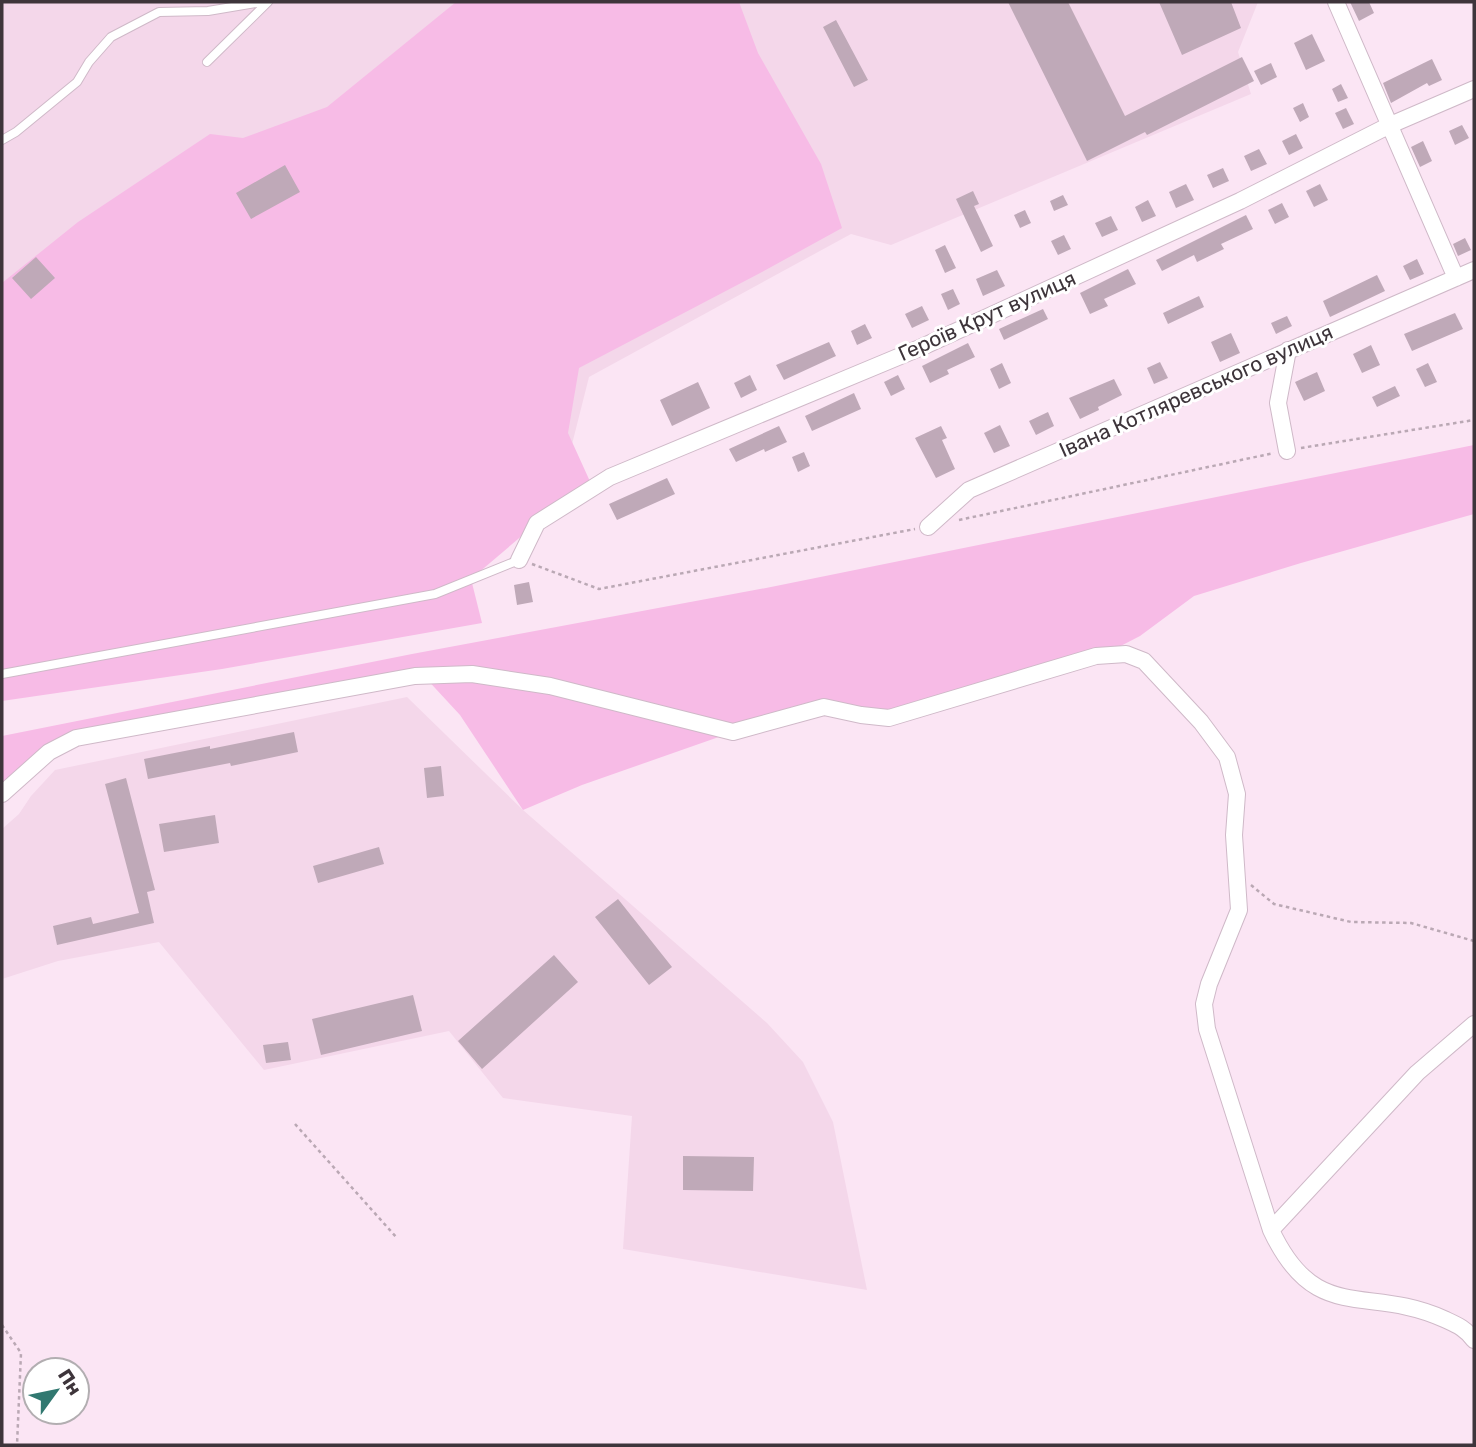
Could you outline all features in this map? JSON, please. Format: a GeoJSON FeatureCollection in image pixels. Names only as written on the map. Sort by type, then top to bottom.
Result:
{"type":"FeatureCollection","features":[{"type":"Feature","properties":{"kind":"street"},"geometry":{"type":"LineString","coordinates":[[1336,2],[1456,278]]}},
{"type":"Feature","properties":{"kind":"street","name":"Героїв Крут вулиця"},"geometry":{"type":"LineString","coordinates":[[519,560],[537,523],[610,477],[922,346],[1240,201],[1388,126],[1474,89]]}},
{"type":"Feature","properties":{"kind":"street","name":"Івана Котляревського вулиця"},"geometry":{"type":"LineString","coordinates":[[928,527],[969,490],[1474,270]]}},
{"type":"Feature","properties":{"kind":"street"},"geometry":{"type":"LineString","coordinates":[[1287,451],[1278,403],[1288,350]]}},
{"type":"Feature","properties":{"kind":"street"},"geometry":{"type":"LineString","coordinates":[[2,794],[49,752],[76,738],[415,676],[472,674],[550,686],[733,733],[824,707],[889,718],[1096,656],[1126,654],[1144,661],[1201,722],[1227,757],[1237,794],[1234,835],[1239,910],[1209,984],[1204,1004],[1207,1029],[1270,1230],[1283,1255],[1306,1281],[1335,1297],[1422,1309],[1466,1328],[1474,1340]]}},
{"type":"Feature","properties":{"kind":"street"},"geometry":{"type":"LineString","coordinates":[[1270,1230],[1408,1083],[1474,1024]]}},
{"type":"Feature","properties":{"kind":"lane"},"geometry":{"type":"LineString","coordinates":[[206,62],[265,2]]}},
{"type":"Feature","properties":{"kind":"lane"},"geometry":{"type":"LineString","coordinates":[[2,140],[16,132],[77,82],[89,62],[111,37],[159,12],[208,11],[265,2]]}},
{"type":"Feature","properties":{"kind":"lane"},"geometry":{"type":"LineString","coordinates":[[2,674],[435,594],[519,560]]}},
{"type":"Feature","properties":{"kind":"path"},"geometry":{"type":"LineString","coordinates":[[955,521],[1287,451],[1474,420]]}},
{"type":"Feature","properties":{"kind":"path"},"geometry":{"type":"LineString","coordinates":[[519,560],[599,589],[928,527]]}},
{"type":"Feature","properties":{"kind":"path"},"geometry":{"type":"LineString","coordinates":[[1238,874],[1274,904],[1351,922],[1411,923],[1474,942]]}},
{"type":"Feature","properties":{"kind":"path"},"geometry":{"type":"LineString","coordinates":[[295,1124],[397,1238]]}},
{"type":"Feature","properties":{"kind":"path"},"geometry":{"type":"LineString","coordinates":[[2,1325],[21,1353],[17,1445]]}},
{"type":"Feature","properties":{"kind":"shaded area"},"geometry":{"type":"Polygon","coordinates":[[[2,2],[1258,2],[1238,52],[1251,94],[891,245],[851,234],[589,377],[566,468],[2,662],[2,2]]]}},
{"type":"Feature","properties":{"kind":"shaded area"},"geometry":{"type":"Polygon","coordinates":[[[456,2],[739,2],[758,53],[821,164],[842,228],[579,368],[568,433],[593,488],[537,523],[471,579],[482,623],[222,669],[2,701],[2,283],[78,222],[210,134],[243,138],[327,107],[456,2]]]}},
{"type":"Feature","properties":{"kind":"shaded area"},"geometry":{"type":"Polygon","coordinates":[[[1474,445],[1474,514],[1194,596],[1140,636],[1109,652],[889,718],[826,704],[733,732],[582,785],[523,810],[460,715],[423,675],[76,738],[2,789],[2,736],[412,654],[766,588],[1474,445]]]}},
{"type":"Feature","properties":{"kind":"shaded area"},"geometry":{"type":"Polygon","coordinates":[[[407,697],[523,810],[767,1023],[803,1062],[833,1122],[867,1290],[623,1249],[632,1116],[503,1098],[449,1031],[264,1070],[159,942],[58,961],[2,979],[2,829],[19,814],[31,796],[55,770],[407,697]]]}},
{"type":"Feature","properties":{"kind":"building"},"geometry":{"type":"Polygon","coordinates":[[[1008,2],[1068,2],[1125,116],[1242,57],[1254,81],[1147,135],[1145,132],[1087,161],[1008,2]]]}},
{"type":"Feature","properties":{"kind":"building"},"geometry":{"type":"Polygon","coordinates":[[[1159,2],[1231,2],[1241,28],[1182,55],[1159,2]]]}},
{"type":"Feature","properties":{"kind":"building"},"geometry":{"type":"Polygon","coordinates":[[[1350,2],[1369,2],[1374,13],[1359,21],[1350,2]]]}},
{"type":"Feature","properties":{"kind":"building"},"geometry":{"type":"Polygon","coordinates":[[[836,20],[868,80],[854,87],[823,27],[836,20]]]}},
{"type":"Feature","properties":{"kind":"building"},"geometry":{"type":"Polygon","coordinates":[[[1312,34],[1325,61],[1306,70],[1294,43],[1312,34]]]}},
{"type":"Feature","properties":{"kind":"building"},"geometry":{"type":"Polygon","coordinates":[[[1432,59],[1442,80],[1429,86],[1427,83],[1391,103],[1383,83],[1432,59]]]}},
{"type":"Feature","properties":{"kind":"building"},"geometry":{"type":"Polygon","coordinates":[[[1271,63],[1277,77],[1261,85],[1254,71],[1271,63]]]}},
{"type":"Feature","properties":{"kind":"building"},"geometry":{"type":"Polygon","coordinates":[[[1341,84],[1348,98],[1338,102],[1332,89],[1341,84]]]}},
{"type":"Feature","properties":{"kind":"building"},"geometry":{"type":"Polygon","coordinates":[[[1303,103],[1309,117],[1300,122],[1293,108],[1303,103]]]}},
{"type":"Feature","properties":{"kind":"building"},"geometry":{"type":"Polygon","coordinates":[[[1346,108],[1354,124],[1343,129],[1335,113],[1346,108]]]}},
{"type":"Feature","properties":{"kind":"building"},"geometry":{"type":"Polygon","coordinates":[[[1462,125],[1469,138],[1455,145],[1449,131],[1462,125]]]}},
{"type":"Feature","properties":{"kind":"building"},"geometry":{"type":"Polygon","coordinates":[[[1296,134],[1303,148],[1289,155],[1282,141],[1296,134]]]}},
{"type":"Feature","properties":{"kind":"building"},"geometry":{"type":"Polygon","coordinates":[[[1423,141],[1432,161],[1420,167],[1411,147],[1423,141]]]}},
{"type":"Feature","properties":{"kind":"building"},"geometry":{"type":"Polygon","coordinates":[[[1259,149],[1267,164],[1251,171],[1244,156],[1259,149]]]}},
{"type":"Feature","properties":{"kind":"building"},"geometry":{"type":"Polygon","coordinates":[[[285,165],[300,192],[251,219],[236,193],[285,165]]]}},
{"type":"Feature","properties":{"kind":"building"},"geometry":{"type":"Polygon","coordinates":[[[1223,168],[1229,181],[1213,188],[1207,175],[1223,168]]]}},
{"type":"Feature","properties":{"kind":"building"},"geometry":{"type":"Polygon","coordinates":[[[1186,184],[1194,200],[1176,208],[1169,192],[1186,184]]]}},
{"type":"Feature","properties":{"kind":"building"},"geometry":{"type":"Polygon","coordinates":[[[1320,184],[1328,200],[1314,207],[1306,191],[1320,184]]]}},
{"type":"Feature","properties":{"kind":"building"},"geometry":{"type":"Polygon","coordinates":[[[973,191],[979,204],[974,206],[993,246],[981,252],[956,199],[973,191]]]}},
{"type":"Feature","properties":{"kind":"building"},"geometry":{"type":"Polygon","coordinates":[[[1063,195],[1068,205],[1054,211],[1050,201],[1063,195]]]}},
{"type":"Feature","properties":{"kind":"building"},"geometry":{"type":"Polygon","coordinates":[[[1148,200],[1156,216],[1142,222],[1135,207],[1148,200]]]}},
{"type":"Feature","properties":{"kind":"building"},"geometry":{"type":"Polygon","coordinates":[[[1282,203],[1289,217],[1275,224],[1268,210],[1282,203]]]}},
{"type":"Feature","properties":{"kind":"building"},"geometry":{"type":"Polygon","coordinates":[[[1025,210],[1031,223],[1020,228],[1014,215],[1025,210]]]}},
{"type":"Feature","properties":{"kind":"building"},"geometry":{"type":"Polygon","coordinates":[[[1246,215],[1253,229],[1221,244],[1224,249],[1197,262],[1194,255],[1162,271],[1156,260],[1246,215]]]}},
{"type":"Feature","properties":{"kind":"building"},"geometry":{"type":"Polygon","coordinates":[[[1111,216],[1118,230],[1102,237],[1095,223],[1111,216]]]}},
{"type":"Feature","properties":{"kind":"building"},"geometry":{"type":"Polygon","coordinates":[[[1064,235],[1071,249],[1058,255],[1051,241],[1064,235]]]}},
{"type":"Feature","properties":{"kind":"building"},"geometry":{"type":"Polygon","coordinates":[[[1465,238],[1471,250],[1458,256],[1453,244],[1465,238]]]}},
{"type":"Feature","properties":{"kind":"building"},"geometry":{"type":"Polygon","coordinates":[[[945,245],[956,268],[945,273],[935,250],[945,245]]]}},
{"type":"Feature","properties":{"kind":"building"},"geometry":{"type":"Polygon","coordinates":[[[36,257],[55,278],[31,299],[12,278],[36,257]]]}},
{"type":"Feature","properties":{"kind":"building"},"geometry":{"type":"Polygon","coordinates":[[[1417,259],[1424,274],[1410,280],[1403,266],[1417,259]]]}},
{"type":"Feature","properties":{"kind":"building"},"geometry":{"type":"Polygon","coordinates":[[[1128,269],[1136,284],[1104,299],[1108,306],[1090,314],[1080,293],[1128,269]]]}},
{"type":"Feature","properties":{"kind":"building"},"geometry":{"type":"Polygon","coordinates":[[[997,270],[1005,286],[983,296],[976,279],[997,270]]]}},
{"type":"Feature","properties":{"kind":"building"},"geometry":{"type":"Polygon","coordinates":[[[1377,275],[1385,291],[1330,317],[1323,301],[1377,275]]]}},
{"type":"Feature","properties":{"kind":"building"},"geometry":{"type":"Polygon","coordinates":[[[953,289],[960,304],[948,310],[941,294],[953,289]]]}},
{"type":"Feature","properties":{"kind":"building"},"geometry":{"type":"Polygon","coordinates":[[[1199,296],[1204,307],[1168,324],[1163,313],[1199,296]]]}},
{"type":"Feature","properties":{"kind":"building"},"geometry":{"type":"Polygon","coordinates":[[[922,306],[929,320],[912,328],[905,314],[922,306]]]}},
{"type":"Feature","properties":{"kind":"building"},"geometry":{"type":"Polygon","coordinates":[[[1043,309],[1048,319],[1004,340],[999,329],[1043,309]]]}},
{"type":"Feature","properties":{"kind":"building"},"geometry":{"type":"Polygon","coordinates":[[[1455,313],[1463,329],[1412,351],[1404,334],[1455,313]]]}},
{"type":"Feature","properties":{"kind":"building"},"geometry":{"type":"Polygon","coordinates":[[[1287,316],[1292,326],[1276,334],[1271,323],[1287,316]]]}},
{"type":"Feature","properties":{"kind":"building"},"geometry":{"type":"Polygon","coordinates":[[[865,324],[872,338],[857,345],[851,331],[865,324]]]}},
{"type":"Feature","properties":{"kind":"building"},"geometry":{"type":"Polygon","coordinates":[[[1231,333],[1240,353],[1220,362],[1211,342],[1231,333]]]}},
{"type":"Feature","properties":{"kind":"building"},"geometry":{"type":"Polygon","coordinates":[[[829,342],[836,356],[784,380],[776,365],[829,342]]]}},
{"type":"Feature","properties":{"kind":"building"},"geometry":{"type":"Polygon","coordinates":[[[968,343],[975,357],[947,370],[949,374],[930,383],[922,366],[968,343]]]}},
{"type":"Feature","properties":{"kind":"building"},"geometry":{"type":"Polygon","coordinates":[[[1371,345],[1380,365],[1362,373],[1353,354],[1371,345]]]}},
{"type":"Feature","properties":{"kind":"building"},"geometry":{"type":"Polygon","coordinates":[[[1160,362],[1168,378],[1154,384],[1147,368],[1160,362]]]}},
{"type":"Feature","properties":{"kind":"building"},"geometry":{"type":"Polygon","coordinates":[[[1002,363],[1011,383],[999,389],[990,369],[1002,363]]]}},
{"type":"Feature","properties":{"kind":"building"},"geometry":{"type":"Polygon","coordinates":[[[1428,363],[1437,382],[1425,387],[1416,369],[1428,363]]]}},
{"type":"Feature","properties":{"kind":"building"},"geometry":{"type":"Polygon","coordinates":[[[1317,372],[1325,391],[1304,401],[1295,382],[1317,372]]]}},
{"type":"Feature","properties":{"kind":"building"},"geometry":{"type":"Polygon","coordinates":[[[750,375],[757,390],[741,398],[734,383],[750,375]]]}},
{"type":"Feature","properties":{"kind":"building"},"geometry":{"type":"Polygon","coordinates":[[[898,375],[905,389],[891,396],[884,382],[898,375]]]}},
{"type":"Feature","properties":{"kind":"building"},"geometry":{"type":"Polygon","coordinates":[[[1114,379],[1122,395],[1080,419],[1069,398],[1114,379]]]}},
{"type":"Feature","properties":{"kind":"building"},"geometry":{"type":"Polygon","coordinates":[[[698,382],[710,408],[672,426],[660,400],[698,382]]]}},
{"type":"Feature","properties":{"kind":"building"},"geometry":{"type":"Polygon","coordinates":[[[1395,386],[1400,396],[1377,407],[1372,397],[1395,386]]]}},
{"type":"Feature","properties":{"kind":"building"},"geometry":{"type":"Polygon","coordinates":[[[854,393],[861,409],[812,431],[805,416],[854,393]]]}},
{"type":"Feature","properties":{"kind":"building"},"geometry":{"type":"Polygon","coordinates":[[[1048,412],[1054,426],[1036,435],[1029,421],[1048,412]]]}},
{"type":"Feature","properties":{"kind":"building"},"geometry":{"type":"Polygon","coordinates":[[[1000,425],[1010,446],[994,453],[984,433],[1000,425]]]}},
{"type":"Feature","properties":{"kind":"building"},"geometry":{"type":"Polygon","coordinates":[[[779,426],[787,442],[736,462],[729,449],[779,426]]]}},
{"type":"Feature","properties":{"kind":"building"},"geometry":{"type":"Polygon","coordinates":[[[941,426],[947,438],[942,440],[955,469],[936,478],[915,438],[941,426]]]}},
{"type":"Feature","properties":{"kind":"building"},"geometry":{"type":"Polygon","coordinates":[[[804,452],[810,466],[798,472],[792,457],[804,452]]]}},
{"type":"Feature","properties":{"kind":"building"},"geometry":{"type":"Polygon","coordinates":[[[667,478],[675,494],[617,520],[609,504],[667,478]]]}},
{"type":"Feature","properties":{"kind":"building"},"geometry":{"type":"Polygon","coordinates":[[[529,582],[533,602],[517,605],[514,585],[529,582]]]}},
{"type":"Feature","properties":{"kind":"building"},"geometry":{"type":"Polygon","coordinates":[[[294,732],[298,752],[148,779],[144,759],[294,732]]]}},
{"type":"Feature","properties":{"kind":"building"},"geometry":{"type":"Polygon","coordinates":[[[441,766],[444,796],[427,798],[424,768],[441,766]]]}},
{"type":"Feature","properties":{"kind":"building"},"geometry":{"type":"Polygon","coordinates":[[[126,778],[155,890],[147,892],[154,923],[57,945],[53,926],[91,917],[93,924],[139,913],[105,784],[126,778]]]}},
{"type":"Feature","properties":{"kind":"building"},"geometry":{"type":"Polygon","coordinates":[[[215,815],[219,843],[164,852],[159,824],[215,815]]]}},
{"type":"Feature","properties":{"kind":"building"},"geometry":{"type":"Polygon","coordinates":[[[379,847],[384,864],[318,883],[313,866],[379,847]]]}},
{"type":"Feature","properties":{"kind":"building"},"geometry":{"type":"Polygon","coordinates":[[[618,899],[672,967],[649,985],[595,917],[618,899]]]}},
{"type":"Feature","properties":{"kind":"building"},"geometry":{"type":"Polygon","coordinates":[[[554,955],[578,982],[482,1069],[458,1041],[554,955]]]}},
{"type":"Feature","properties":{"kind":"building"},"geometry":{"type":"Polygon","coordinates":[[[413,995],[422,1031],[321,1055],[312,1019],[413,995]]]}},
{"type":"Feature","properties":{"kind":"building"},"geometry":{"type":"Polygon","coordinates":[[[288,1042],[291,1060],[266,1063],[263,1045],[288,1042]]]}},
{"type":"Feature","properties":{"kind":"building"},"geometry":{"type":"Polygon","coordinates":[[[683,1156],[754,1157],[753,1191],[683,1190],[683,1156]]]}}]}
